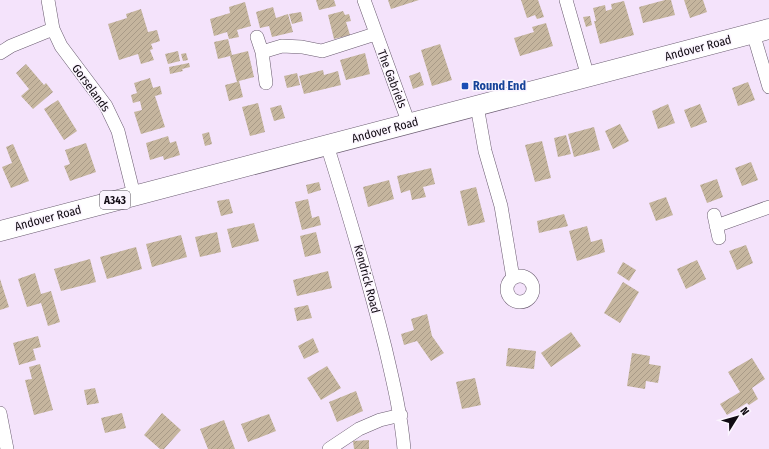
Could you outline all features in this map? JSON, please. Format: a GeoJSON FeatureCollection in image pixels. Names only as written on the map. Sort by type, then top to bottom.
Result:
{"type":"FeatureCollection","features":[{"type":"Feature","properties":{"kind":"main road","name":"Andover Road"},"geometry":{"type":"LineString","coordinates":[[0,230],[761,31]]}},
{"type":"Feature","properties":{"kind":"street","name":"Gorselands"},"geometry":{"type":"LineString","coordinates":[[48,0],[53,29],[60,46],[106,106],[118,131],[134,195]]}},
{"type":"Feature","properties":{"kind":"street","name":"The Gabriels"},"geometry":{"type":"LineString","coordinates":[[364,0],[375,34],[409,124]]}},
{"type":"Feature","properties":{"kind":"street"},"geometry":{"type":"LineString","coordinates":[[566,0],[588,77]]}},
{"type":"Feature","properties":{"kind":"street"},"geometry":{"type":"LineString","coordinates":[[0,53],[11,46],[53,29]]}},
{"type":"Feature","properties":{"kind":"street"},"geometry":{"type":"LineString","coordinates":[[761,31],[769,87]]}},
{"type":"Feature","properties":{"kind":"street","name":"The Gabriels"},"geometry":{"type":"LineString","coordinates":[[262,52],[282,46],[302,47],[322,51],[375,34]]}},
{"type":"Feature","properties":{"kind":"street"},"geometry":{"type":"LineString","coordinates":[[258,37],[262,52],[266,83]]}},
{"type":"Feature","properties":{"kind":"street"},"geometry":{"type":"LineString","coordinates":[[477,106],[485,151],[501,206],[513,278]]}},
{"type":"Feature","properties":{"kind":"street","name":"Kendrick Road"},"geometry":{"type":"LineString","coordinates":[[327,145],[362,256],[401,415],[404,449]]}},
{"type":"Feature","properties":{"kind":"street"},"geometry":{"type":"LineString","coordinates":[[716,226],[769,207]]}},
{"type":"Feature","properties":{"kind":"street"},"geometry":{"type":"LineString","coordinates":[[0,413],[8,449]]}},
{"type":"Feature","properties":{"kind":"street"},"geometry":{"type":"LineString","coordinates":[[329,449],[359,429],[380,420],[401,415]]}},
{"type":"Feature","properties":{"kind":"building"},"geometry":{"type":"Polygon","coordinates":[[[316,0],[334,0],[336,6],[319,10],[316,0]]]}},
{"type":"Feature","properties":{"kind":"building"},"geometry":{"type":"Polygon","coordinates":[[[388,0],[419,0],[391,9],[388,0]]]}},
{"type":"Feature","properties":{"kind":"building"},"geometry":{"type":"Polygon","coordinates":[[[521,0],[538,0],[544,17],[537,19],[535,15],[527,18],[521,0]]]}},
{"type":"Feature","properties":{"kind":"building"},"geometry":{"type":"Polygon","coordinates":[[[665,0],[671,0],[675,15],[643,23],[639,7],[665,0]]]}},
{"type":"Feature","properties":{"kind":"building"},"geometry":{"type":"Polygon","coordinates":[[[684,0],[703,0],[707,12],[690,18],[684,0]]]}},
{"type":"Feature","properties":{"kind":"building"},"geometry":{"type":"Polygon","coordinates":[[[624,1],[634,35],[600,44],[594,21],[596,21],[593,8],[605,5],[606,11],[612,9],[611,4],[624,1]]]}},
{"type":"Feature","properties":{"kind":"building"},"geometry":{"type":"Polygon","coordinates":[[[245,2],[251,26],[237,30],[239,37],[229,39],[227,32],[214,36],[210,19],[230,13],[229,7],[245,2]]]}},
{"type":"Feature","properties":{"kind":"building"},"geometry":{"type":"Polygon","coordinates":[[[273,7],[276,18],[288,14],[293,32],[272,37],[269,26],[260,28],[256,12],[273,7]]]}},
{"type":"Feature","properties":{"kind":"building"},"geometry":{"type":"Polygon","coordinates":[[[141,9],[148,32],[157,30],[160,41],[151,44],[153,49],[150,50],[154,60],[141,64],[138,54],[119,60],[108,24],[127,18],[126,14],[141,9]]]}},
{"type":"Feature","properties":{"kind":"building"},"geometry":{"type":"Polygon","coordinates":[[[343,11],[345,15],[349,14],[351,21],[346,22],[350,35],[334,39],[328,15],[343,11]]]}},
{"type":"Feature","properties":{"kind":"building"},"geometry":{"type":"Polygon","coordinates":[[[301,12],[303,21],[292,24],[289,14],[301,12]]]}},
{"type":"Feature","properties":{"kind":"building"},"geometry":{"type":"Polygon","coordinates":[[[590,16],[592,25],[586,27],[583,17],[590,16]]]}},
{"type":"Feature","properties":{"kind":"building"},"geometry":{"type":"Polygon","coordinates":[[[546,23],[553,46],[520,56],[514,38],[534,32],[532,27],[546,23]]]}},
{"type":"Feature","properties":{"kind":"building"},"geometry":{"type":"Polygon","coordinates":[[[228,39],[232,55],[248,51],[254,77],[239,81],[243,97],[229,101],[225,85],[237,82],[230,56],[218,59],[214,42],[228,39]]]}},
{"type":"Feature","properties":{"kind":"building"},"geometry":{"type":"Polygon","coordinates":[[[440,44],[452,80],[432,86],[421,50],[440,44]]]}},
{"type":"Feature","properties":{"kind":"building"},"geometry":{"type":"Polygon","coordinates":[[[178,51],[180,61],[168,64],[165,54],[178,51]]]}},
{"type":"Feature","properties":{"kind":"building"},"geometry":{"type":"Polygon","coordinates":[[[186,53],[188,60],[183,61],[181,54],[186,53]]]}},
{"type":"Feature","properties":{"kind":"building"},"geometry":{"type":"Polygon","coordinates":[[[365,53],[370,74],[346,80],[340,60],[365,53]]]}},
{"type":"Feature","properties":{"kind":"building"},"geometry":{"type":"Polygon","coordinates":[[[189,63],[190,67],[182,69],[183,71],[170,74],[169,67],[189,63]]]}},
{"type":"Feature","properties":{"kind":"building"},"geometry":{"type":"Polygon","coordinates":[[[26,64],[44,85],[46,83],[53,92],[33,109],[21,96],[29,89],[16,73],[26,64]]]}},
{"type":"Feature","properties":{"kind":"building"},"geometry":{"type":"Polygon","coordinates":[[[323,70],[324,75],[338,71],[341,85],[304,94],[299,76],[323,70]]]}},
{"type":"Feature","properties":{"kind":"building"},"geometry":{"type":"Polygon","coordinates":[[[420,72],[424,85],[413,89],[409,76],[420,72]]]}},
{"type":"Feature","properties":{"kind":"building"},"geometry":{"type":"Polygon","coordinates":[[[297,73],[300,85],[287,88],[284,76],[297,73]]]}},
{"type":"Feature","properties":{"kind":"building"},"geometry":{"type":"Polygon","coordinates":[[[150,78],[153,88],[160,86],[162,94],[155,96],[165,127],[141,134],[134,112],[142,110],[140,101],[133,103],[131,95],[137,93],[134,83],[150,78]]]}},
{"type":"Feature","properties":{"kind":"building"},"geometry":{"type":"Polygon","coordinates":[[[748,82],[755,100],[738,106],[732,88],[748,82]]]}},
{"type":"Feature","properties":{"kind":"building"},"geometry":{"type":"Polygon","coordinates":[[[58,100],[77,131],[64,140],[44,109],[58,100]]]}},
{"type":"Feature","properties":{"kind":"building"},"geometry":{"type":"Polygon","coordinates":[[[258,103],[265,132],[250,136],[242,107],[258,103]]]}},
{"type":"Feature","properties":{"kind":"building"},"geometry":{"type":"Polygon","coordinates":[[[668,104],[675,123],[658,129],[652,111],[668,104]]]}},
{"type":"Feature","properties":{"kind":"building"},"geometry":{"type":"Polygon","coordinates":[[[700,104],[707,122],[691,128],[684,110],[700,104]]]}},
{"type":"Feature","properties":{"kind":"building"},"geometry":{"type":"Polygon","coordinates":[[[281,105],[285,118],[274,121],[270,108],[281,105]]]}},
{"type":"Feature","properties":{"kind":"building"},"geometry":{"type":"Polygon","coordinates":[[[620,124],[629,141],[613,149],[605,131],[620,124]]]}},
{"type":"Feature","properties":{"kind":"building"},"geometry":{"type":"Polygon","coordinates":[[[594,127],[600,150],[574,157],[568,134],[594,127]]]}},
{"type":"Feature","properties":{"kind":"building"},"geometry":{"type":"Polygon","coordinates":[[[209,132],[212,144],[205,146],[202,134],[209,132]]]}},
{"type":"Feature","properties":{"kind":"building"},"geometry":{"type":"Polygon","coordinates":[[[566,135],[571,154],[558,157],[554,138],[566,135]]]}},
{"type":"Feature","properties":{"kind":"building"},"geometry":{"type":"Polygon","coordinates":[[[168,136],[170,143],[176,141],[180,155],[164,160],[163,156],[150,160],[146,143],[168,136]]]}},
{"type":"Feature","properties":{"kind":"building"},"geometry":{"type":"Polygon","coordinates":[[[542,141],[551,178],[535,182],[525,145],[542,141]]]}},
{"type":"Feature","properties":{"kind":"building"},"geometry":{"type":"Polygon","coordinates":[[[86,143],[96,172],[70,181],[64,166],[70,164],[65,150],[86,143]]]}},
{"type":"Feature","properties":{"kind":"building"},"geometry":{"type":"Polygon","coordinates":[[[13,144],[29,181],[11,188],[2,167],[12,163],[6,147],[13,144]]]}},
{"type":"Feature","properties":{"kind":"building"},"geometry":{"type":"Polygon","coordinates":[[[751,162],[758,180],[742,186],[735,168],[751,162]]]}},
{"type":"Feature","properties":{"kind":"building"},"geometry":{"type":"Polygon","coordinates":[[[431,168],[435,184],[423,187],[426,197],[412,200],[410,190],[401,193],[397,176],[431,168]]]}},
{"type":"Feature","properties":{"kind":"building"},"geometry":{"type":"Polygon","coordinates":[[[717,179],[723,197],[707,203],[700,185],[717,179]]]}},
{"type":"Feature","properties":{"kind":"building"},"geometry":{"type":"Polygon","coordinates":[[[389,180],[394,199],[368,207],[363,187],[389,180]]]}},
{"type":"Feature","properties":{"kind":"building"},"geometry":{"type":"Polygon","coordinates":[[[319,182],[321,190],[308,194],[306,185],[319,182]]]}},
{"type":"Feature","properties":{"kind":"building"},"geometry":{"type":"Polygon","coordinates":[[[476,187],[485,222],[468,226],[460,191],[476,187]]]}},
{"type":"Feature","properties":{"kind":"building"},"geometry":{"type":"Polygon","coordinates":[[[666,197],[673,215],[656,221],[649,203],[666,197]]]}},
{"type":"Feature","properties":{"kind":"building"},"geometry":{"type":"Polygon","coordinates":[[[229,199],[233,213],[221,216],[217,201],[229,199]]]}},
{"type":"Feature","properties":{"kind":"building"},"geometry":{"type":"Polygon","coordinates":[[[308,199],[312,218],[319,216],[321,225],[302,230],[295,202],[308,199]]]}},
{"type":"Feature","properties":{"kind":"building"},"geometry":{"type":"Polygon","coordinates":[[[564,214],[568,226],[539,233],[537,221],[564,214]]]}},
{"type":"Feature","properties":{"kind":"building"},"geometry":{"type":"Polygon","coordinates":[[[254,223],[259,241],[232,248],[227,229],[254,223]]]}},
{"type":"Feature","properties":{"kind":"building"},"geometry":{"type":"Polygon","coordinates":[[[587,226],[591,242],[602,239],[605,252],[577,261],[569,231],[587,226]]]}},
{"type":"Feature","properties":{"kind":"building"},"geometry":{"type":"Polygon","coordinates":[[[217,232],[221,252],[200,257],[195,237],[217,232]]]}},
{"type":"Feature","properties":{"kind":"building"},"geometry":{"type":"Polygon","coordinates":[[[316,232],[321,253],[305,257],[300,236],[316,232]]]}},
{"type":"Feature","properties":{"kind":"building"},"geometry":{"type":"Polygon","coordinates":[[[181,235],[187,257],[152,267],[146,244],[181,235]]]}},
{"type":"Feature","properties":{"kind":"building"},"geometry":{"type":"Polygon","coordinates":[[[746,245],[753,263],[737,270],[729,251],[746,245]]]}},
{"type":"Feature","properties":{"kind":"building"},"geometry":{"type":"Polygon","coordinates":[[[136,247],[142,269],[107,279],[100,257],[136,247]]]}},
{"type":"Feature","properties":{"kind":"building"},"geometry":{"type":"Polygon","coordinates":[[[90,259],[96,282],[61,291],[54,269],[90,259]]]}},
{"type":"Feature","properties":{"kind":"building"},"geometry":{"type":"Polygon","coordinates":[[[697,260],[706,279],[686,289],[677,269],[697,260]]]}},
{"type":"Feature","properties":{"kind":"building"},"geometry":{"type":"Polygon","coordinates":[[[623,262],[636,270],[629,281],[617,273],[623,262]]]}},
{"type":"Feature","properties":{"kind":"building"},"geometry":{"type":"Polygon","coordinates":[[[328,271],[332,288],[297,296],[293,280],[328,271]]]}},
{"type":"Feature","properties":{"kind":"building"},"geometry":{"type":"Polygon","coordinates":[[[35,273],[41,294],[51,291],[60,322],[48,326],[41,303],[27,307],[18,279],[35,273]]]}},
{"type":"Feature","properties":{"kind":"building"},"geometry":{"type":"Polygon","coordinates":[[[0,279],[9,307],[0,310],[0,279]]]}},
{"type":"Feature","properties":{"kind":"building"},"geometry":{"type":"Polygon","coordinates":[[[623,282],[639,292],[620,323],[604,313],[623,282]]]}},
{"type":"Feature","properties":{"kind":"building"},"geometry":{"type":"Polygon","coordinates":[[[308,305],[312,318],[297,321],[294,308],[308,305]]]}},
{"type":"Feature","properties":{"kind":"building"},"geometry":{"type":"Polygon","coordinates":[[[427,314],[432,336],[444,353],[431,361],[417,341],[404,345],[401,334],[414,330],[411,319],[427,314]]]}},
{"type":"Feature","properties":{"kind":"building"},"geometry":{"type":"Polygon","coordinates":[[[571,332],[581,346],[551,367],[541,353],[571,332]]]}},
{"type":"Feature","properties":{"kind":"building"},"geometry":{"type":"Polygon","coordinates":[[[38,336],[41,347],[33,349],[36,360],[19,365],[13,343],[38,336]]]}},
{"type":"Feature","properties":{"kind":"building"},"geometry":{"type":"Polygon","coordinates":[[[313,338],[319,352],[304,359],[298,346],[313,338]]]}},
{"type":"Feature","properties":{"kind":"building"},"geometry":{"type":"Polygon","coordinates":[[[508,348],[536,351],[534,369],[506,366],[508,348]]]}},
{"type":"Feature","properties":{"kind":"building"},"geometry":{"type":"Polygon","coordinates":[[[632,353],[650,356],[649,364],[661,366],[658,383],[646,381],[645,389],[627,386],[632,353]]]}},
{"type":"Feature","properties":{"kind":"building"},"geometry":{"type":"Polygon","coordinates":[[[752,358],[765,379],[752,388],[758,399],[749,405],[747,403],[727,415],[720,404],[740,392],[728,372],[752,358]]]}},
{"type":"Feature","properties":{"kind":"building"},"geometry":{"type":"Polygon","coordinates":[[[40,364],[53,410],[34,415],[25,380],[32,379],[29,367],[40,364]]]}},
{"type":"Feature","properties":{"kind":"building"},"geometry":{"type":"Polygon","coordinates":[[[327,366],[341,388],[321,400],[307,378],[327,366]]]}},
{"type":"Feature","properties":{"kind":"building"},"geometry":{"type":"Polygon","coordinates":[[[475,378],[481,405],[462,409],[456,382],[475,378]]]}},
{"type":"Feature","properties":{"kind":"building"},"geometry":{"type":"Polygon","coordinates":[[[95,388],[99,403],[87,405],[84,390],[95,388]]]}},
{"type":"Feature","properties":{"kind":"building"},"geometry":{"type":"Polygon","coordinates":[[[356,391],[363,411],[337,422],[329,402],[356,391]]]}},
{"type":"Feature","properties":{"kind":"building"},"geometry":{"type":"Polygon","coordinates":[[[122,413],[126,428],[105,433],[101,418],[122,413]]]}},
{"type":"Feature","properties":{"kind":"building"},"geometry":{"type":"Polygon","coordinates":[[[162,413],[181,430],[164,449],[160,449],[144,435],[162,413]]]}},
{"type":"Feature","properties":{"kind":"building"},"geometry":{"type":"Polygon","coordinates":[[[269,414],[276,431],[248,442],[241,424],[269,414]]]}},
{"type":"Feature","properties":{"kind":"building"},"geometry":{"type":"Polygon","coordinates":[[[224,420],[235,449],[208,449],[200,429],[224,420]]]}},
{"type":"Feature","properties":{"kind":"building"},"geometry":{"type":"Polygon","coordinates":[[[369,440],[369,449],[354,449],[353,441],[369,440]]]}},
{"type":"Feature","properties":{"kind":"place","name":"Round End"},"geometry":{"type":"Point","coordinates":[465,86]}}]}
